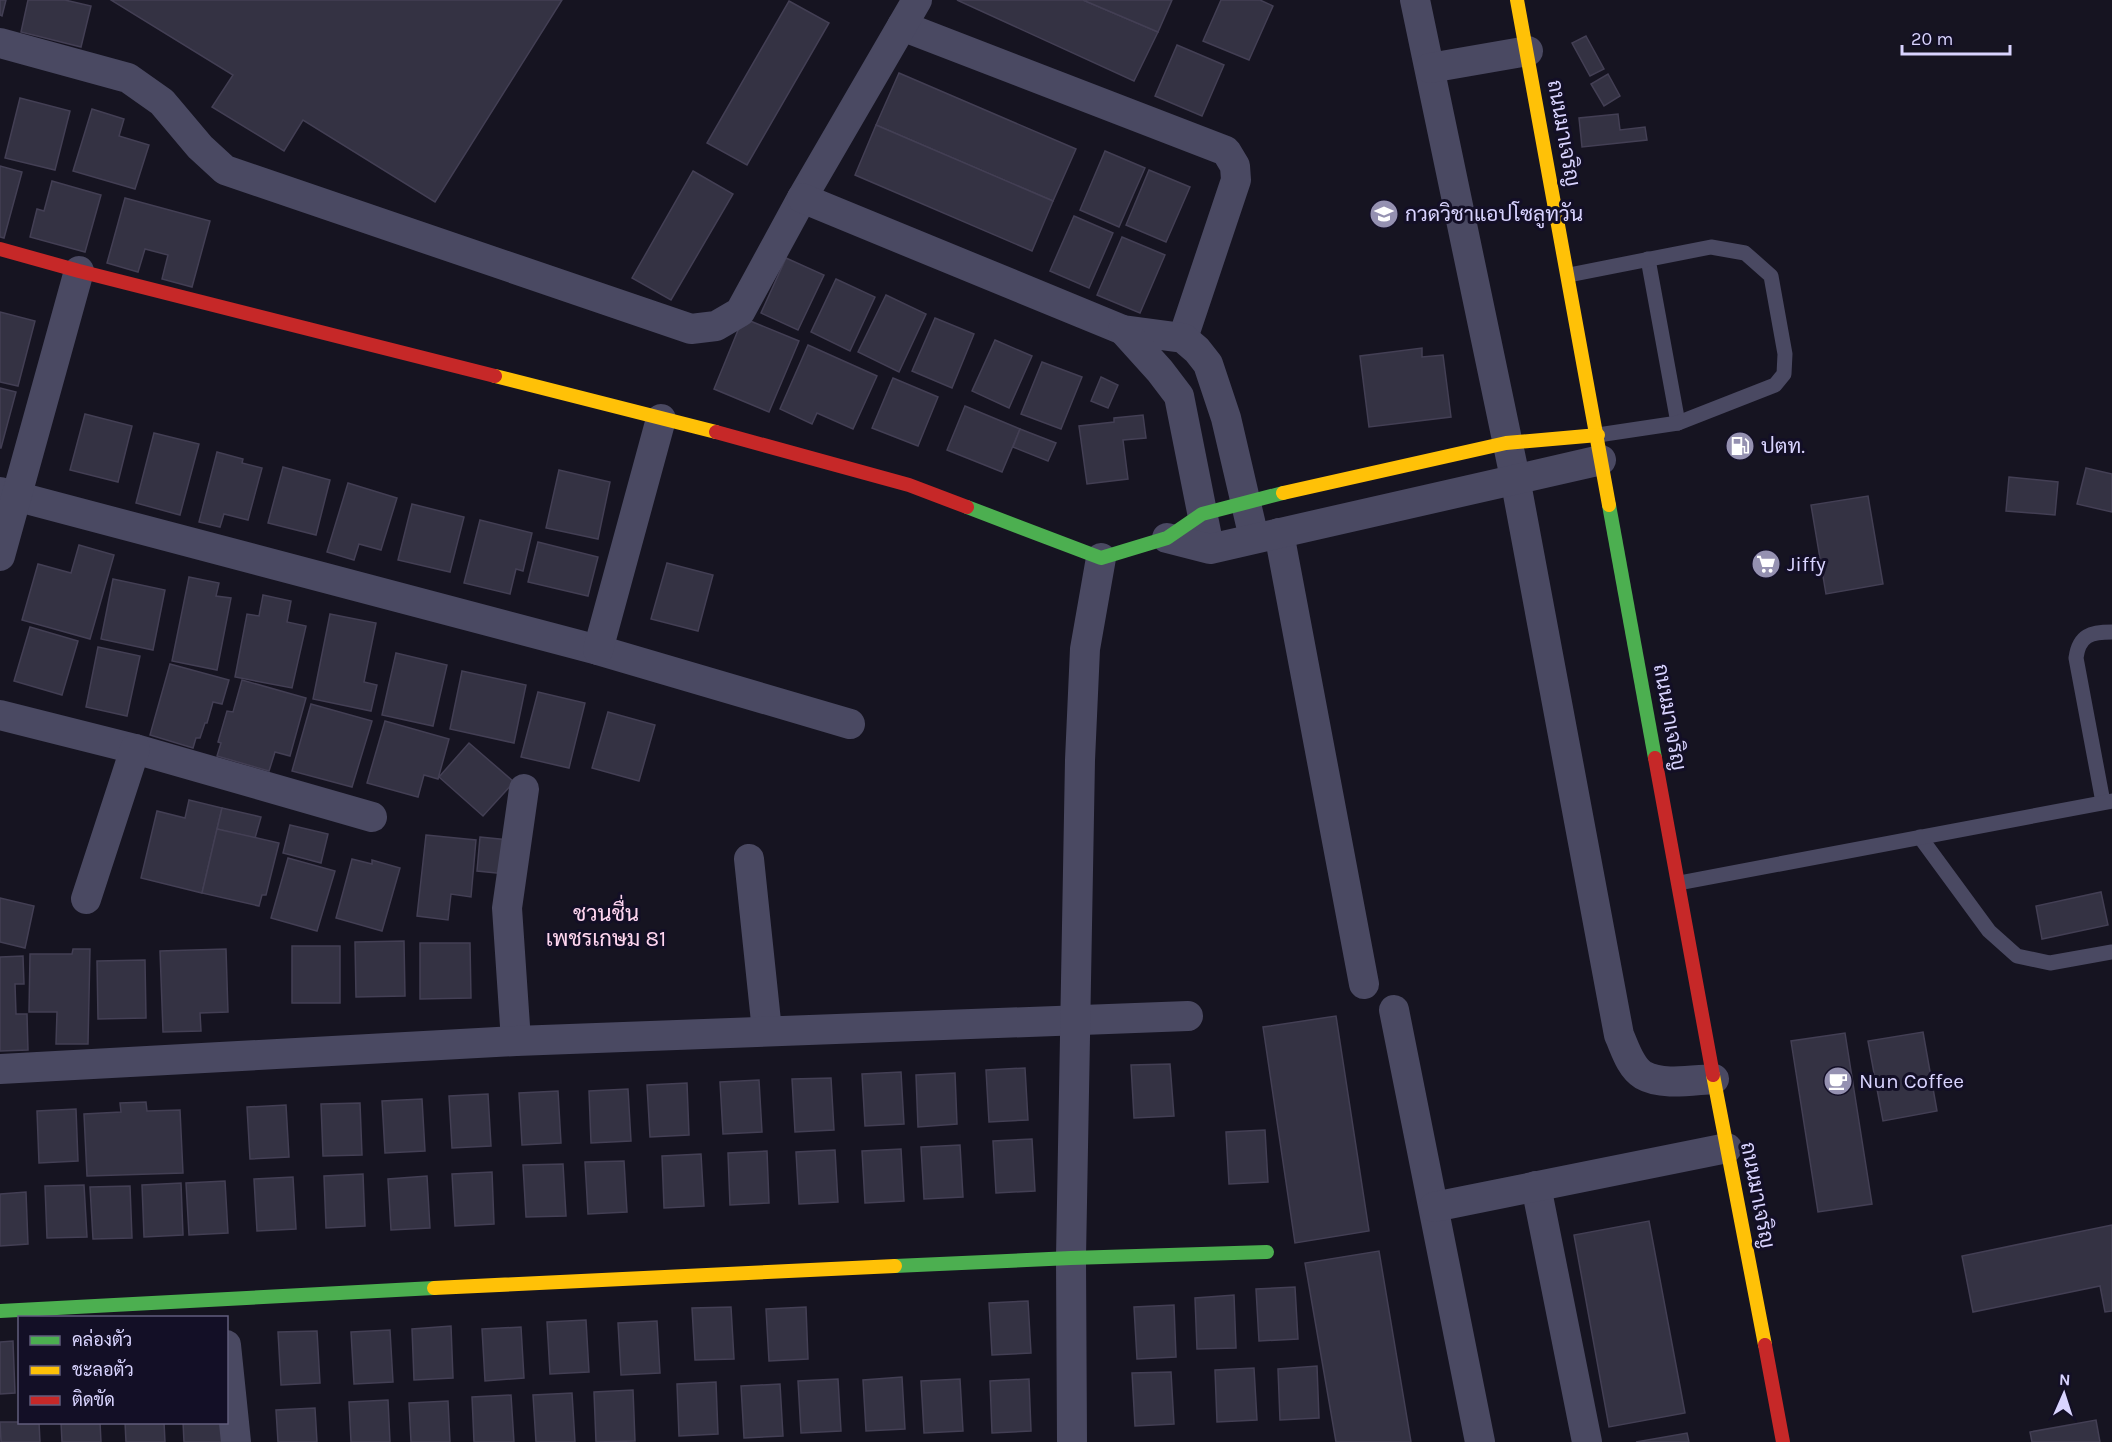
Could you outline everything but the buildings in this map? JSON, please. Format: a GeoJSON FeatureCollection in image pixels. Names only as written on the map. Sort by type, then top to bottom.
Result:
{"type":"FeatureCollection","features":[{"type":"Feature","properties":{"kind":"street"},"geometry":{"type":"LineString","coordinates":[[0,43],[128,78],[162,102],[200,147],[225,170],[691,328],[716,326],[740,312],[802,198],[917,0]]}},
{"type":"Feature","properties":{"kind":"street"},"geometry":{"type":"LineString","coordinates":[[1415,0],[1515,478],[1619,1035],[1629,1058],[1643,1075],[1663,1080],[1714,1079]]}},
{"type":"Feature","properties":{"kind":"street","name":"ถนนมาเจริญ"},"geometry":{"type":"LineString","coordinates":[[1517,0],[1569,274],[1714,1079],[1783,1442]]}},
{"type":"Feature","properties":{"kind":"street"},"geometry":{"type":"LineString","coordinates":[[902,26],[1226,151],[1235,166],[1236,180],[1183,338]]}},
{"type":"Feature","properties":{"kind":"street"},"geometry":{"type":"LineString","coordinates":[[1430,68],[1528,51]]}},
{"type":"Feature","properties":{"kind":"street"},"geometry":{"type":"LineString","coordinates":[[802,198],[1123,330],[1183,338],[1208,364],[1226,418],[1246,501],[1267,535],[1364,984]]}},
{"type":"Feature","properties":{"kind":"street"},"geometry":{"type":"LineString","coordinates":[[0,249],[79,271],[765,444],[909,484],[1101,558],[1167,538],[1202,514],[1246,501],[1506,443],[1600,447]]}},
{"type":"Feature","properties":{"kind":"street"},"geometry":{"type":"LineString","coordinates":[[0,556],[8,494],[79,271]]}},
{"type":"Feature","properties":{"kind":"street"},"geometry":{"type":"LineString","coordinates":[[1123,330],[1179,396],[1210,549]]}},
{"type":"Feature","properties":{"kind":"street"},"geometry":{"type":"LineString","coordinates":[[598,650],[661,419]]}},
{"type":"Feature","properties":{"kind":"street"},"geometry":{"type":"LineString","coordinates":[[1167,538],[1210,549],[1458,493],[1515,478],[1600,447]]}},
{"type":"Feature","properties":{"kind":"street"},"geometry":{"type":"LineString","coordinates":[[8,494],[598,650],[850,724]]}},
{"type":"Feature","properties":{"kind":"street"},"geometry":{"type":"LineString","coordinates":[[1072,1442],[1071,1258],[1080,760],[1085,649],[1101,558]]}},
{"type":"Feature","properties":{"kind":"street"},"geometry":{"type":"LineString","coordinates":[[0,715],[135,749],[372,817]]}},
{"type":"Feature","properties":{"kind":"street"},"geometry":{"type":"LineString","coordinates":[[86,899],[135,749]]}},
{"type":"Feature","properties":{"kind":"street"},"geometry":{"type":"LineString","coordinates":[[516,1041],[507,908],[524,789]]}},
{"type":"Feature","properties":{"kind":"street"},"geometry":{"type":"LineString","coordinates":[[749,860],[767,1030]]}},
{"type":"Feature","properties":{"kind":"street"},"geometry":{"type":"LineString","coordinates":[[1394,1010],[1480,1442]]}},
{"type":"Feature","properties":{"kind":"street"},"geometry":{"type":"LineString","coordinates":[[0,1069],[516,1041],[1188,1016]]}},
{"type":"Feature","properties":{"kind":"street"},"geometry":{"type":"LineString","coordinates":[[1434,1207],[1727,1148]]}},
{"type":"Feature","properties":{"kind":"street"},"geometry":{"type":"LineString","coordinates":[[1536,1186],[1587,1442]]}},
{"type":"Feature","properties":{"kind":"street"},"geometry":{"type":"LineString","coordinates":[[0,1311],[223,1308],[1071,1258],[1266,1252]]}},
{"type":"Feature","properties":{"kind":"street"},"geometry":{"type":"LineString","coordinates":[[228,1364],[236,1442]]}},
{"type":"Feature","properties":{"kind":"lane"},"geometry":{"type":"LineString","coordinates":[[1569,274],[1711,247],[1745,254],[1771,276],[1775,298],[1785,354],[1784,374],[1774,385],[1678,423],[1600,447]]}},
{"type":"Feature","properties":{"kind":"lane"},"geometry":{"type":"LineString","coordinates":[[1648,259],[1678,423]]}},
{"type":"Feature","properties":{"kind":"lane"},"geometry":{"type":"LineString","coordinates":[[1679,883],[2107,802],[2076,658],[2077,646],[2084,637],[2100,632],[2112,632]]}},
{"type":"Feature","properties":{"kind":"lane"},"geometry":{"type":"LineString","coordinates":[[1920,837],[1989,931],[2017,956],[2050,963],[2112,952]]}},
{"type":"Feature","properties":{"kind":"traffic: fast"},"geometry":{"type":"LineString","coordinates":[[967,507],[1101,558],[1167,538],[1202,514],[1283,493]]}},
{"type":"Feature","properties":{"kind":"traffic: fast"},"geometry":{"type":"LineString","coordinates":[[1609,505],[1655,758]]}},
{"type":"Feature","properties":{"kind":"traffic: fast"},"geometry":{"type":"LineString","coordinates":[[895,1266],[1267,1252]]}},
{"type":"Feature","properties":{"kind":"traffic: fast"},"geometry":{"type":"LineString","coordinates":[[0,1311],[434,1288]]}},
{"type":"Feature","properties":{"kind":"traffic: slow"},"geometry":{"type":"LineString","coordinates":[[1517,0],[1609,505]]}},
{"type":"Feature","properties":{"kind":"traffic: slow"},"geometry":{"type":"LineString","coordinates":[[495,376],[716,432]]}},
{"type":"Feature","properties":{"kind":"traffic: slow"},"geometry":{"type":"LineString","coordinates":[[1283,493],[1506,443],[1598,435]]}},
{"type":"Feature","properties":{"kind":"traffic: slow"},"geometry":{"type":"LineString","coordinates":[[1713,1075],[1765,1345]]}},
{"type":"Feature","properties":{"kind":"traffic: slow"},"geometry":{"type":"LineString","coordinates":[[434,1288],[895,1266]]}},
{"type":"Feature","properties":{"kind":"traffic: jam"},"geometry":{"type":"LineString","coordinates":[[0,249],[495,376]]}},
{"type":"Feature","properties":{"kind":"traffic: jam"},"geometry":{"type":"LineString","coordinates":[[716,432],[909,485],[967,507]]}},
{"type":"Feature","properties":{"kind":"traffic: jam"},"geometry":{"type":"LineString","coordinates":[[1655,758],[1713,1075]]}},
{"type":"Feature","properties":{"kind":"traffic: jam"},"geometry":{"type":"LineString","coordinates":[[1765,1345],[1783,1442]]}},
{"type":"Feature","properties":{"kind":"place","name":"กวดวิชาแอปโซลูทวัน"},"geometry":{"type":"Point","coordinates":[1384,214]}},
{"type":"Feature","properties":{"kind":"place","name":"ปตท."},"geometry":{"type":"Point","coordinates":[1740,446]}},
{"type":"Feature","properties":{"kind":"place","name":"Jiffy"},"geometry":{"type":"Point","coordinates":[1766,564]}},
{"type":"Feature","properties":{"kind":"place","name":"Nun Coffee"},"geometry":{"type":"Point","coordinates":[1838,1081]}},
{"type":"Feature","properties":{"kind":"district","name":"ชวนชื่น เพชรเกษม 81"},"geometry":{"type":"Point","coordinates":[606,926]}}]}
